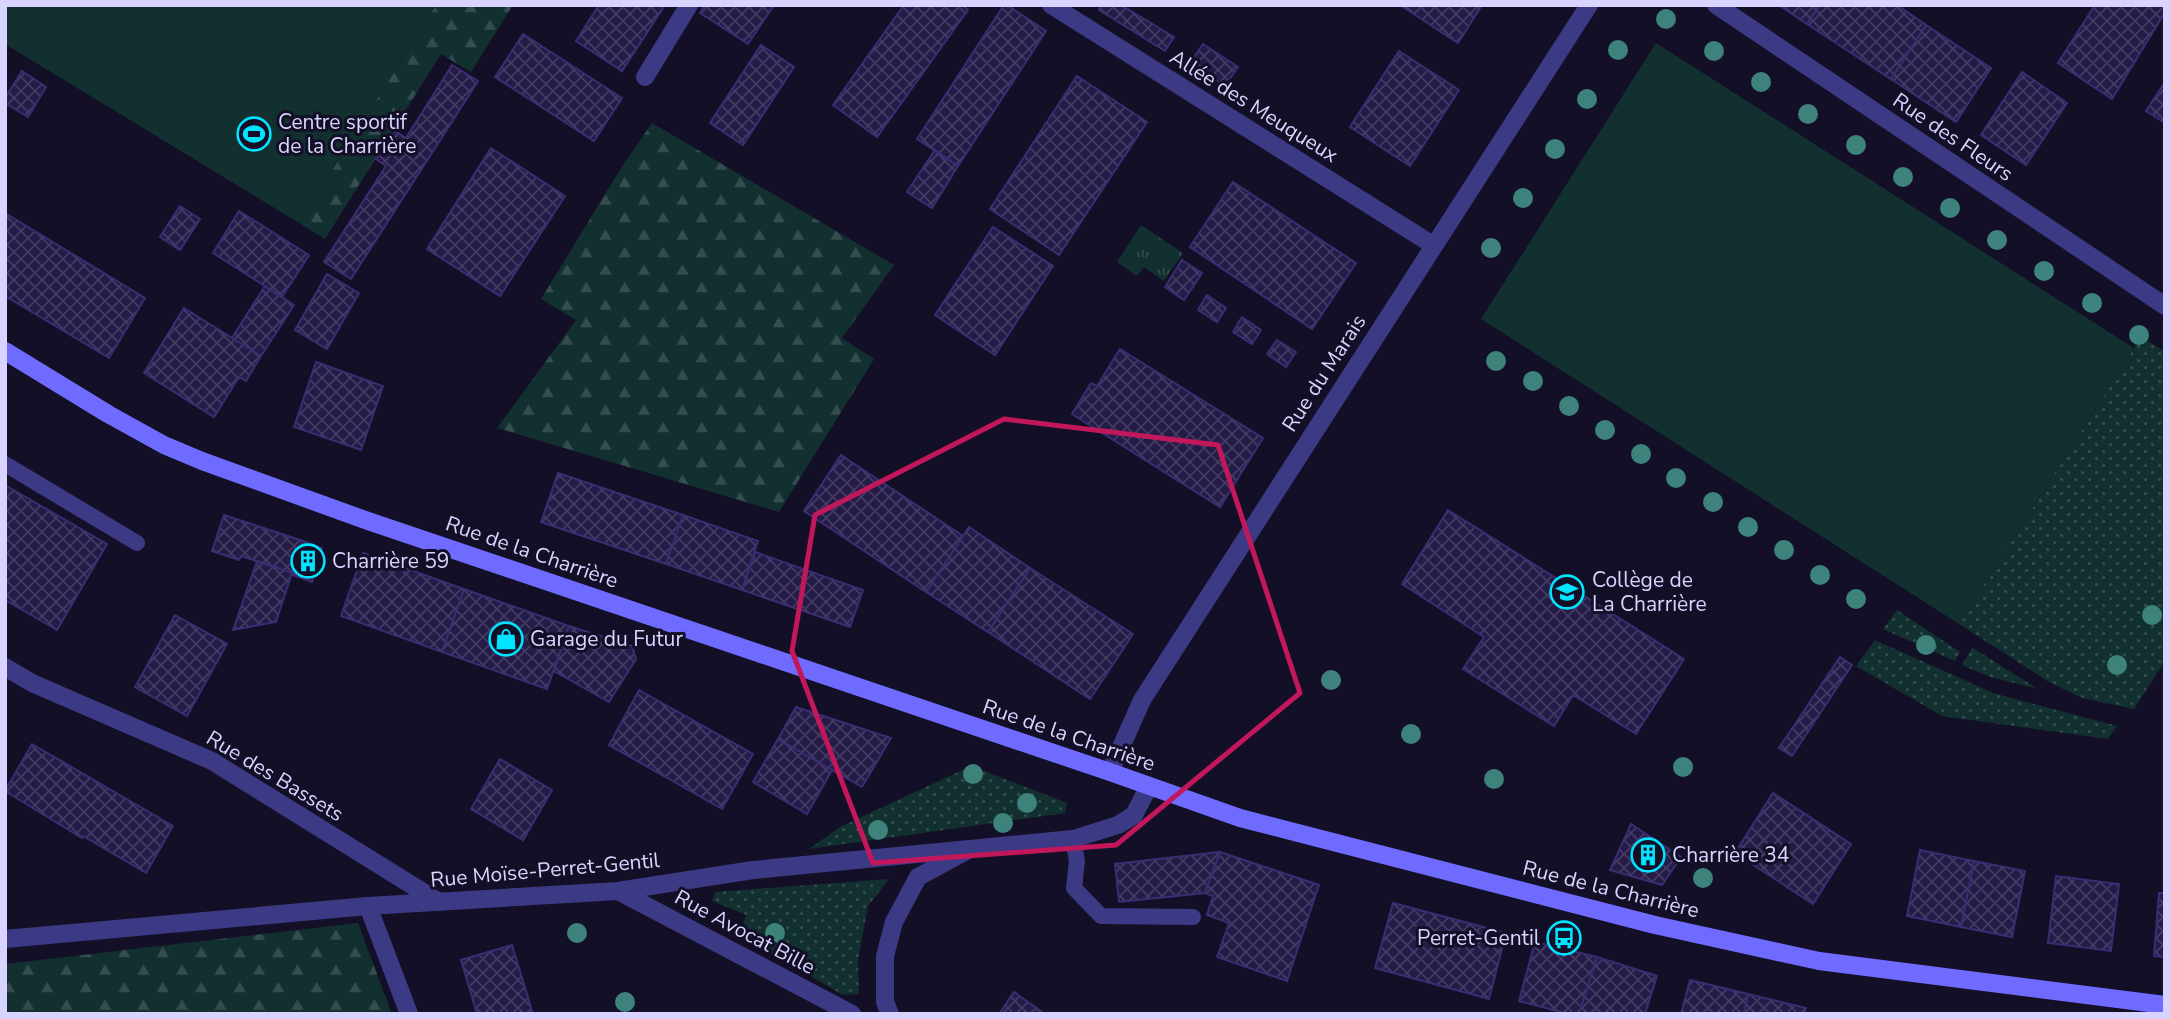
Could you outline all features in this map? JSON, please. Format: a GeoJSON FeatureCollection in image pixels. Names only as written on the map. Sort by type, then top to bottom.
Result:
{"type":"FeatureCollection","features":[{"type":"Feature","properties":{"kind":"main road","name":"Rue de la Charrière"},"geometry":{"type":"LineString","coordinates":[[5,351],[108,414],[202,461],[368,521],[1253,821],[1655,925],[1819,961],[2165,1005]]}},
{"type":"Feature","properties":{"kind":"street"},"geometry":{"type":"LineString","coordinates":[[645,77],[689,5]]}},
{"type":"Feature","properties":{"kind":"street","name":"Allée des Meuqueux"},"geometry":{"type":"LineString","coordinates":[[1051,5],[1433,245]]}},
{"type":"Feature","properties":{"kind":"street","name":"Rue du Marais"},"geometry":{"type":"LineString","coordinates":[[1110,772],[1142,700],[1589,5]]}},
{"type":"Feature","properties":{"kind":"street","name":"Rue des Fleurs"},"geometry":{"type":"LineString","coordinates":[[1716,5],[2165,306]]}},
{"type":"Feature","properties":{"kind":"street","name":"Rue des Bassets"},"geometry":{"type":"LineString","coordinates":[[5,667],[32,683],[212,761],[439,902]]}},
{"type":"Feature","properties":{"kind":"street","name":"Rue Moïse-Perret-Gentil"},"geometry":{"type":"LineString","coordinates":[[6,938],[368,905],[618,891],[752,870],[1073,839],[1118,825],[1134,815],[1149,786]]}},
{"type":"Feature","properties":{"kind":"street"},"geometry":{"type":"LineString","coordinates":[[890,1014],[885,1002],[885,956],[894,922],[918,877],[973,848]]}},
{"type":"Feature","properties":{"kind":"street","name":"Rue Avocat Bille"},"geometry":{"type":"LineString","coordinates":[[618,891],[852,1014]]}},
{"type":"Feature","properties":{"kind":"street"},"geometry":{"type":"LineString","coordinates":[[368,905],[409,1014]]}},
{"type":"Feature","properties":{"kind":"lane"},"geometry":{"type":"LineString","coordinates":[[5,464],[137,543]]}},
{"type":"Feature","properties":{"kind":"lane"},"geometry":{"type":"LineString","coordinates":[[1073,839],[1077,861],[1074,888],[1101,916],[1193,917]]}},
{"type":"Feature","properties":{"kind":"highlighted area"},"geometry":{"type":"Polygon","coordinates":[[[1004,419],[1218,445],[1300,693],[1116,845],[873,863],[792,651],[815,515],[1004,419]]]}},
{"type":"Feature","properties":{"kind":"green space","name":"Centre sportif de la Charrière"},"geometry":{"type":"Polygon","coordinates":[[[5,5],[436,5],[299,223],[5,44],[5,5]]]}},
{"type":"Feature","properties":{"kind":"green space"},"geometry":{"type":"Polygon","coordinates":[[[436,5],[513,5],[471,72],[441,54],[325,239],[299,223],[436,5]]]}},
{"type":"Feature","properties":{"kind":"green space"},"geometry":{"type":"Polygon","coordinates":[[[1656,43],[2134,348],[1959,624],[1481,319],[1656,43]]]}},
{"type":"Feature","properties":{"kind":"green space"},"geometry":{"type":"Polygon","coordinates":[[[652,123],[894,265],[842,338],[874,359],[779,512],[497,428],[576,320],[541,299],[621,168],[652,123]]]}},
{"type":"Feature","properties":{"kind":"green space"},"geometry":{"type":"Polygon","coordinates":[[[1141,225],[1183,253],[1164,281],[1144,267],[1137,276],[1117,262],[1141,225]]]}},
{"type":"Feature","properties":{"kind":"green space"},"geometry":{"type":"Polygon","coordinates":[[[2139,335],[2165,352],[2165,661],[2134,709],[2082,698],[2049,682],[1959,624],[2134,348],[2139,335]]]}},
{"type":"Feature","properties":{"kind":"green space"},"geometry":{"type":"Polygon","coordinates":[[[1897,610],[1960,652],[1955,661],[1883,629],[1897,610]]]}},
{"type":"Feature","properties":{"kind":"green space"},"geometry":{"type":"Polygon","coordinates":[[[1875,640],[1993,693],[2117,726],[2108,739],[1942,716],[1856,666],[1875,640]]]}},
{"type":"Feature","properties":{"kind":"green space"},"geometry":{"type":"Polygon","coordinates":[[[1972,648],[2038,689],[1990,677],[1962,665],[1972,648]]]}},
{"type":"Feature","properties":{"kind":"green space"},"geometry":{"type":"Polygon","coordinates":[[[971,766],[1067,803],[1065,813],[809,849],[840,827],[971,766]]]}},
{"type":"Feature","properties":{"kind":"green space"},"geometry":{"type":"Polygon","coordinates":[[[889,879],[868,906],[858,960],[859,994],[843,995],[739,935],[746,915],[712,901],[715,892],[889,879]]]}},
{"type":"Feature","properties":{"kind":"green space"},"geometry":{"type":"Polygon","coordinates":[[[358,923],[392,1014],[5,1014],[5,964],[358,923]]]}},
{"type":"Feature","properties":{"kind":"building"},"geometry":{"type":"Polygon","coordinates":[[[599,5],[665,5],[622,71],[576,41],[599,5]]]}},
{"type":"Feature","properties":{"kind":"building"},"geometry":{"type":"Polygon","coordinates":[[[705,5],[774,5],[748,44],[700,13],[705,5]]]}},
{"type":"Feature","properties":{"kind":"building"},"geometry":{"type":"Polygon","coordinates":[[[904,5],[962,5],[968,10],[877,137],[833,105],[904,5]]]}},
{"type":"Feature","properties":{"kind":"building"},"geometry":{"type":"Polygon","coordinates":[[[1004,5],[1046,31],[958,166],[917,139],[1004,5]]]}},
{"type":"Feature","properties":{"kind":"building"},"geometry":{"type":"Polygon","coordinates":[[[1102,5],[1121,5],[1174,37],[1165,51],[1099,10],[1102,5]]]}},
{"type":"Feature","properties":{"kind":"building"},"geometry":{"type":"Polygon","coordinates":[[[1482,5],[1458,43],[1403,7],[1482,5]]]}},
{"type":"Feature","properties":{"kind":"building"},"geometry":{"type":"Polygon","coordinates":[[[1779,5],[1819,5],[1807,24],[1779,5]]]}},
{"type":"Feature","properties":{"kind":"building"},"geometry":{"type":"Polygon","coordinates":[[[1819,5],[1897,5],[1926,25],[1891,79],[1807,24],[1819,5]]]}},
{"type":"Feature","properties":{"kind":"building"},"geometry":{"type":"Polygon","coordinates":[[[2095,5],[2165,5],[2165,12],[2112,99],[2058,63],[2095,5]]]}},
{"type":"Feature","properties":{"kind":"building"},"geometry":{"type":"Polygon","coordinates":[[[1926,25],[1991,68],[1956,122],[1891,79],[1926,25]]]}},
{"type":"Feature","properties":{"kind":"building"},"geometry":{"type":"Polygon","coordinates":[[[523,34],[622,98],[594,141],[495,77],[523,34]]]}},
{"type":"Feature","properties":{"kind":"building"},"geometry":{"type":"Polygon","coordinates":[[[1203,44],[1238,67],[1225,86],[1190,63],[1203,44]]]}},
{"type":"Feature","properties":{"kind":"building"},"geometry":{"type":"Polygon","coordinates":[[[761,45],[794,67],[743,145],[710,123],[761,45]]]}},
{"type":"Feature","properties":{"kind":"building"},"geometry":{"type":"Polygon","coordinates":[[[1399,51],[1459,90],[1410,166],[1350,127],[1399,51]]]}},
{"type":"Feature","properties":{"kind":"building"},"geometry":{"type":"Polygon","coordinates":[[[452,65],[478,81],[351,279],[324,262],[386,166],[376,159],[395,131],[406,138],[452,65]]]}},
{"type":"Feature","properties":{"kind":"building"},"geometry":{"type":"Polygon","coordinates":[[[22,71],[46,87],[28,117],[5,103],[5,98],[22,71]]]}},
{"type":"Feature","properties":{"kind":"building"},"geometry":{"type":"Polygon","coordinates":[[[2022,72],[2067,103],[2026,165],[1981,135],[2022,72]]]}},
{"type":"Feature","properties":{"kind":"building"},"geometry":{"type":"Polygon","coordinates":[[[1077,76],[1147,122],[1059,255],[990,209],[1077,76]]]}},
{"type":"Feature","properties":{"kind":"building"},"geometry":{"type":"Polygon","coordinates":[[[2165,82],[2165,123],[2146,111],[2165,82]]]}},
{"type":"Feature","properties":{"kind":"building"},"geometry":{"type":"Polygon","coordinates":[[[491,148],[565,196],[500,296],[427,249],[491,148]]]}},
{"type":"Feature","properties":{"kind":"building"},"geometry":{"type":"Polygon","coordinates":[[[935,150],[958,166],[932,208],[907,192],[935,150]]]}},
{"type":"Feature","properties":{"kind":"building"},"geometry":{"type":"Polygon","coordinates":[[[1233,182],[1356,263],[1312,329],[1190,247],[1233,182]]]}},
{"type":"Feature","properties":{"kind":"building"},"geometry":{"type":"Polygon","coordinates":[[[180,206],[200,219],[180,250],[160,237],[180,206]]]}},
{"type":"Feature","properties":{"kind":"building"},"geometry":{"type":"Polygon","coordinates":[[[239,211],[309,255],[282,297],[213,253],[239,211]]]}},
{"type":"Feature","properties":{"kind":"building"},"geometry":{"type":"Polygon","coordinates":[[[5,213],[145,298],[109,358],[5,296],[5,213]]]}},
{"type":"Feature","properties":{"kind":"building"},"geometry":{"type":"Polygon","coordinates":[[[993,227],[1053,266],[995,355],[935,315],[993,227]]]}},
{"type":"Feature","properties":{"kind":"building"},"geometry":{"type":"Polygon","coordinates":[[[1182,260],[1202,273],[1184,300],[1165,287],[1182,260]]]}},
{"type":"Feature","properties":{"kind":"building"},"geometry":{"type":"Polygon","coordinates":[[[327,274],[359,293],[327,349],[295,330],[327,274]]]}},
{"type":"Feature","properties":{"kind":"building"},"geometry":{"type":"Polygon","coordinates":[[[265,286],[294,305],[261,356],[232,338],[265,286]]]}},
{"type":"Feature","properties":{"kind":"building"},"geometry":{"type":"Polygon","coordinates":[[[1207,295],[1226,308],[1217,322],[1198,310],[1207,295]]]}},
{"type":"Feature","properties":{"kind":"building"},"geometry":{"type":"Polygon","coordinates":[[[184,308],[261,356],[246,381],[239,377],[214,417],[144,373],[184,308]]]}},
{"type":"Feature","properties":{"kind":"building"},"geometry":{"type":"Polygon","coordinates":[[[1242,317],[1261,330],[1252,344],[1233,332],[1242,317]]]}},
{"type":"Feature","properties":{"kind":"building"},"geometry":{"type":"Polygon","coordinates":[[[1277,340],[1296,352],[1286,367],[1267,354],[1277,340]]]}},
{"type":"Feature","properties":{"kind":"building"},"geometry":{"type":"Polygon","coordinates":[[[1120,349],[1263,438],[1220,507],[1072,414],[1091,383],[1097,386],[1120,349]]]}},
{"type":"Feature","properties":{"kind":"building"},"geometry":{"type":"Polygon","coordinates":[[[316,362],[383,386],[361,450],[294,427],[316,362]]]}},
{"type":"Feature","properties":{"kind":"building"},"geometry":{"type":"Polygon","coordinates":[[[841,455],[963,536],[926,592],[804,511],[841,455]]]}},
{"type":"Feature","properties":{"kind":"building"},"geometry":{"type":"Polygon","coordinates":[[[558,473],[683,515],[666,564],[541,522],[558,473]]]}},
{"type":"Feature","properties":{"kind":"building"},"geometry":{"type":"Polygon","coordinates":[[[5,485],[107,544],[57,630],[5,600],[5,485]]]}},
{"type":"Feature","properties":{"kind":"building"},"geometry":{"type":"Polygon","coordinates":[[[1448,510],[1684,659],[1636,734],[1573,695],[1554,726],[1463,669],[1484,637],[1402,584],[1448,510]]]}},
{"type":"Feature","properties":{"kind":"building"},"geometry":{"type":"Polygon","coordinates":[[[224,515],[303,541],[292,573],[241,556],[239,560],[212,551],[224,515]]]}},
{"type":"Feature","properties":{"kind":"building"},"geometry":{"type":"Polygon","coordinates":[[[683,515],[758,541],[742,590],[666,564],[683,515]]]}},
{"type":"Feature","properties":{"kind":"building"},"geometry":{"type":"Polygon","coordinates":[[[969,527],[1030,568],[988,632],[926,592],[969,527]]]}},
{"type":"Feature","properties":{"kind":"building","name":"Charrière 59"},"geometry":{"type":"Polygon","coordinates":[[[303,541],[322,548],[312,582],[292,575],[303,541]]]}},
{"type":"Feature","properties":{"kind":"building"},"geometry":{"type":"Polygon","coordinates":[[[755,552],[863,590],[850,627],[742,590],[755,552]]]}},
{"type":"Feature","properties":{"kind":"building"},"geometry":{"type":"Polygon","coordinates":[[[363,553],[464,589],[442,652],[341,616],[363,553]]]}},
{"type":"Feature","properties":{"kind":"building"},"geometry":{"type":"Polygon","coordinates":[[[257,561],[292,573],[276,622],[233,630],[257,561]]]}},
{"type":"Feature","properties":{"kind":"building"},"geometry":{"type":"Polygon","coordinates":[[[1030,568],[1133,634],[1090,699],[988,632],[1030,568]]]}},
{"type":"Feature","properties":{"kind":"building","name":"Garage du Futur"},"geometry":{"type":"Polygon","coordinates":[[[464,589],[569,626],[547,689],[442,652],[464,589]]]}},
{"type":"Feature","properties":{"kind":"building"},"geometry":{"type":"Polygon","coordinates":[[[175,615],[227,644],[187,716],[135,687],[175,615]]]}},
{"type":"Feature","properties":{"kind":"building"},"geometry":{"type":"Polygon","coordinates":[[[569,626],[632,646],[636,659],[609,702],[554,671],[569,626]]]}},
{"type":"Feature","properties":{"kind":"building"},"geometry":{"type":"Polygon","coordinates":[[[1840,657],[1852,665],[1792,756],[1779,748],[1840,657]]]}},
{"type":"Feature","properties":{"kind":"building"},"geometry":{"type":"Polygon","coordinates":[[[639,690],[753,754],[722,809],[609,745],[639,690]]]}},
{"type":"Feature","properties":{"kind":"building"},"geometry":{"type":"Polygon","coordinates":[[[796,707],[891,738],[862,787],[778,739],[796,707]]]}},
{"type":"Feature","properties":{"kind":"building"},"geometry":{"type":"Polygon","coordinates":[[[778,739],[832,770],[807,814],[753,782],[778,739]]]}},
{"type":"Feature","properties":{"kind":"building"},"geometry":{"type":"Polygon","coordinates":[[[32,744],[173,826],[146,873],[5,791],[32,744]]]}},
{"type":"Feature","properties":{"kind":"building"},"geometry":{"type":"Polygon","coordinates":[[[500,759],[552,790],[523,840],[471,809],[500,759]]]}},
{"type":"Feature","properties":{"kind":"building"},"geometry":{"type":"Polygon","coordinates":[[[1773,793],[1851,844],[1813,904],[1735,853],[1773,793]]]}},
{"type":"Feature","properties":{"kind":"building","name":"Charrière 34"},"geometry":{"type":"Polygon","coordinates":[[[1631,824],[1681,857],[1662,885],[1610,870],[1631,824]]]}},
{"type":"Feature","properties":{"kind":"building"},"geometry":{"type":"Polygon","coordinates":[[[1920,850],[1974,861],[1961,927],[1907,916],[1920,850]]]}},
{"type":"Feature","properties":{"kind":"building"},"geometry":{"type":"Polygon","coordinates":[[[1220,852],[1319,885],[1287,981],[1217,957],[1229,923],[1207,915],[1213,896],[1205,893],[1220,852]]]}},
{"type":"Feature","properties":{"kind":"building"},"geometry":{"type":"Polygon","coordinates":[[[1220,852],[1205,893],[1119,902],[1115,864],[1220,852]]]}},
{"type":"Feature","properties":{"kind":"building"},"geometry":{"type":"Polygon","coordinates":[[[1974,861],[2025,871],[2012,937],[1961,927],[1974,861]]]}},
{"type":"Feature","properties":{"kind":"building"},"geometry":{"type":"Polygon","coordinates":[[[2056,876],[2119,884],[2111,951],[2048,943],[2056,876]]]}},
{"type":"Feature","properties":{"kind":"building"},"geometry":{"type":"Polygon","coordinates":[[[2159,893],[2165,893],[2165,957],[2154,956],[2159,893]]]}},
{"type":"Feature","properties":{"kind":"building"},"geometry":{"type":"Polygon","coordinates":[[[1393,903],[1506,933],[1489,999],[1375,968],[1393,903]]]}},
{"type":"Feature","properties":{"kind":"building"},"geometry":{"type":"Polygon","coordinates":[[[1535,942],[1597,957],[1579,1014],[1568,1014],[1519,1001],[1535,942]]]}},
{"type":"Feature","properties":{"kind":"building"},"geometry":{"type":"Polygon","coordinates":[[[512,945],[533,1014],[477,1014],[461,960],[512,945]]]}},
{"type":"Feature","properties":{"kind":"building"},"geometry":{"type":"Polygon","coordinates":[[[1597,957],[1657,976],[1645,1014],[1579,1014],[1597,957]]]}},
{"type":"Feature","properties":{"kind":"building"},"geometry":{"type":"Polygon","coordinates":[[[1690,980],[1748,994],[1744,1014],[1681,1014],[1690,980]]]}},
{"type":"Feature","properties":{"kind":"building"},"geometry":{"type":"Polygon","coordinates":[[[1014,992],[1045,1014],[999,1014],[1014,992]]]}},
{"type":"Feature","properties":{"kind":"building"},"geometry":{"type":"Polygon","coordinates":[[[1748,994],[1806,1008],[1804,1014],[1744,1014],[1748,994]]]}},
{"type":"Feature","properties":{"kind":"place","name":"Centre sportif de la Charrière"},"geometry":{"type":"Point","coordinates":[254,134]}},
{"type":"Feature","properties":{"kind":"place","name":"Charrière 59"},"geometry":{"type":"Point","coordinates":[308,561]}},
{"type":"Feature","properties":{"kind":"place","name":"Collège de La Charrière"},"geometry":{"type":"Point","coordinates":[1567,592]}},
{"type":"Feature","properties":{"kind":"place","name":"Garage du Futur"},"geometry":{"type":"Point","coordinates":[506,639]}},
{"type":"Feature","properties":{"kind":"place","name":"Charrière 34"},"geometry":{"type":"Point","coordinates":[1648,855]}},
{"type":"Feature","properties":{"kind":"place","name":"Perret-Gentil"},"geometry":{"type":"Point","coordinates":[1564,938]}}]}
